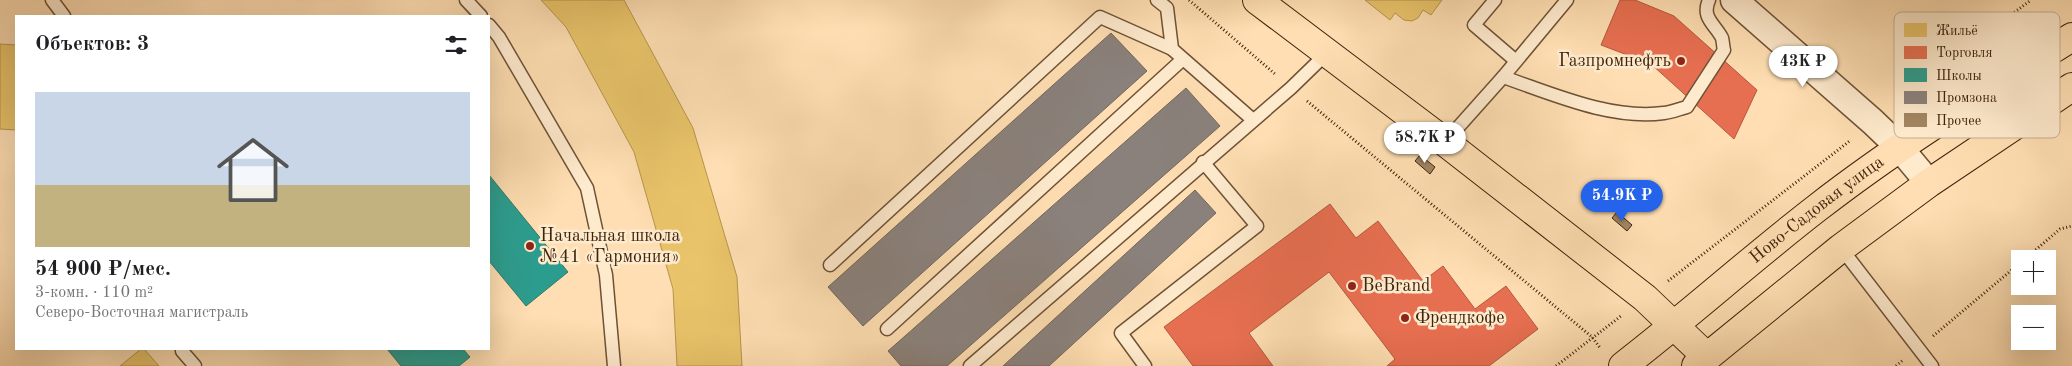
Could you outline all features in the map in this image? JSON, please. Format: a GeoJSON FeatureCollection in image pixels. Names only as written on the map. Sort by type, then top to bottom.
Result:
{"type":"FeatureCollection","features":[{"type":"Feature","properties":{"kind":"main road"},"geometry":{"type":"LineString","coordinates":[[1256,0],[1445,142],[1645,298],[1675,325],[1701,361],[1841,248],[1929,183],[1996,138]]}},
{"type":"Feature","properties":{"kind":"main road","name":"Ново-Садовая улица"},"geometry":{"type":"LineString","coordinates":[[2060,45],[2072,37]]}},
{"type":"Feature","properties":{"kind":"main road"},"geometry":{"type":"LineString","coordinates":[[2060,95],[2072,87]]}},
{"type":"Feature","properties":{"kind":"main road","name":"Ново-Садовая улица"},"geometry":{"type":"LineString","coordinates":[[1623,366],[1816,208],[1913,138]]}},
{"type":"Feature","properties":{"kind":"street"},"geometry":{"type":"LineString","coordinates":[[1734,0],[1873,122],[1899,147],[1929,183]]}},
{"type":"Feature","properties":{"kind":"lane"},"geometry":{"type":"LineString","coordinates":[[52,0],[63,15]]}},
{"type":"Feature","properties":{"kind":"lane"},"geometry":{"type":"LineString","coordinates":[[466,0],[480,15]]}},
{"type":"Feature","properties":{"kind":"lane"},"geometry":{"type":"LineString","coordinates":[[1157,0],[1167,8],[1172,49]]}},
{"type":"Feature","properties":{"kind":"lane"},"geometry":{"type":"LineString","coordinates":[[1495,0],[1474,25],[1516,61]]}},
{"type":"Feature","properties":{"kind":"lane"},"geometry":{"type":"LineString","coordinates":[[1445,142],[1503,77],[1567,0]]}},
{"type":"Feature","properties":{"kind":"lane"},"geometry":{"type":"LineString","coordinates":[[1503,77],[1585,105],[1613,110],[1665,113],[1687,107],[1724,50],[1722,38],[1710,22],[1706,7],[1709,0]]}},
{"type":"Feature","properties":{"kind":"lane"},"geometry":{"type":"LineString","coordinates":[[830,265],[1100,17],[1172,49],[1253,120]]}},
{"type":"Feature","properties":{"kind":"lane"},"geometry":{"type":"LineString","coordinates":[[490,26],[499,37],[587,188],[606,275],[614,366]]}},
{"type":"Feature","properties":{"kind":"lane"},"geometry":{"type":"LineString","coordinates":[[970,366],[1291,88],[1326,54]]}},
{"type":"Feature","properties":{"kind":"lane"},"geometry":{"type":"LineString","coordinates":[[887,329],[1183,59]]}},
{"type":"Feature","properties":{"kind":"lane"},"geometry":{"type":"LineString","coordinates":[[1146,366],[1121,333],[1257,226],[1204,162]]}},
{"type":"Feature","properties":{"kind":"lane"},"geometry":{"type":"LineString","coordinates":[[1841,248],[1932,366]]}},
{"type":"Feature","properties":{"kind":"lane"},"geometry":{"type":"LineString","coordinates":[[182,350],[195,366]]}},
{"type":"Feature","properties":{"kind":"path"},"geometry":{"type":"LineString","coordinates":[[1188,0],[1291,88],[1592,336]]}},
{"type":"Feature","properties":{"kind":"path"},"geometry":{"type":"LineString","coordinates":[[2015,12],[2031,0]]}},
{"type":"Feature","properties":{"kind":"path"},"geometry":{"type":"LineString","coordinates":[[1556,366],[1592,336],[1645,298],[1894,105]]}},
{"type":"Feature","properties":{"kind":"path"},"geometry":{"type":"LineString","coordinates":[[2034,250],[2060,228],[2072,226]]}},
{"type":"Feature","properties":{"kind":"path"},"geometry":{"type":"LineString","coordinates":[[1896,366],[2011,270]]}},
{"type":"Feature","properties":{"kind":"building: Жильё"},"geometry":{"type":"Polygon","coordinates":[[[541,0],[624,0],[693,128],[737,277],[742,366],[677,366],[673,289],[634,152],[566,27],[541,0]]]}},
{"type":"Feature","properties":{"kind":"building: Жильё"},"geometry":{"type":"Polygon","coordinates":[[[1365,0],[1442,0],[1431,15],[1423,10],[1418,18],[1412,21],[1404,20],[1395,13],[1390,20],[1365,0]]]}},
{"type":"Feature","properties":{"kind":"building: Жильё"},"geometry":{"type":"Polygon","coordinates":[[[0,44],[15,45],[15,130],[0,129],[0,44]]]}},
{"type":"Feature","properties":{"kind":"building: Жильё"},"geometry":{"type":"Polygon","coordinates":[[[140,350],[145,350],[159,366],[120,366],[140,350]]]}},
{"type":"Feature","properties":{"kind":"building: Торговля"},"geometry":{"type":"Polygon","coordinates":[[[1620,0],[1635,0],[1674,16],[1757,90],[1734,139],[1651,64],[1601,45],[1620,0]]]}},
{"type":"Feature","properties":{"kind":"building: Торговля"},"geometry":{"type":"Polygon","coordinates":[[[1330,204],[1356,238],[1378,221],[1423,281],[1443,266],[1475,309],[1506,286],[1538,329],[1489,366],[1387,366],[1395,359],[1329,272],[1249,333],[1273,366],[1193,366],[1164,327],[1330,204]]]}},
{"type":"Feature","properties":{"kind":"building: Школы"},"geometry":{"type":"Polygon","coordinates":[[[490,176],[568,272],[526,306],[490,262],[490,176]]]}},
{"type":"Feature","properties":{"kind":"building: Школы"},"geometry":{"type":"Polygon","coordinates":[[[388,350],[464,350],[470,357],[459,366],[401,366],[388,350]]]}},
{"type":"Feature","properties":{"kind":"building: Промзона"},"geometry":{"type":"Polygon","coordinates":[[[1111,33],[1147,71],[863,326],[828,287],[1111,33]]]}},
{"type":"Feature","properties":{"kind":"building: Промзона"},"geometry":{"type":"Polygon","coordinates":[[[1186,88],[1220,126],[947,366],[901,366],[888,351],[1186,88]]]}},
{"type":"Feature","properties":{"kind":"building: Промзона"},"geometry":{"type":"Polygon","coordinates":[[[1195,190],[1216,213],[1049,366],[1003,366],[1195,190]]]}},
{"type":"Feature","properties":{"kind":"building: Прочее"},"geometry":{"type":"Polygon","coordinates":[[[1420,155],[1435,167],[1430,174],[1415,161],[1420,155]]]}},
{"type":"Feature","properties":{"kind":"building: Прочее"},"geometry":{"type":"Polygon","coordinates":[[[1617,212],[1632,225],[1627,231],[1612,218],[1617,212]]]}},
{"type":"Feature","properties":{"kind":"place","name":"Газпромнефть"},"geometry":{"type":"Point","coordinates":[1681,61]}},
{"type":"Feature","properties":{"kind":"place","name":"Начальная школа №41 «Гармония»"},"geometry":{"type":"Point","coordinates":[530,246]}},
{"type":"Feature","properties":{"kind":"place","name":"BeBrand"},"geometry":{"type":"Point","coordinates":[1352,286]}},
{"type":"Feature","properties":{"kind":"place","name":"Френдкофе"},"geometry":{"type":"Point","coordinates":[1405,318]}}]}
